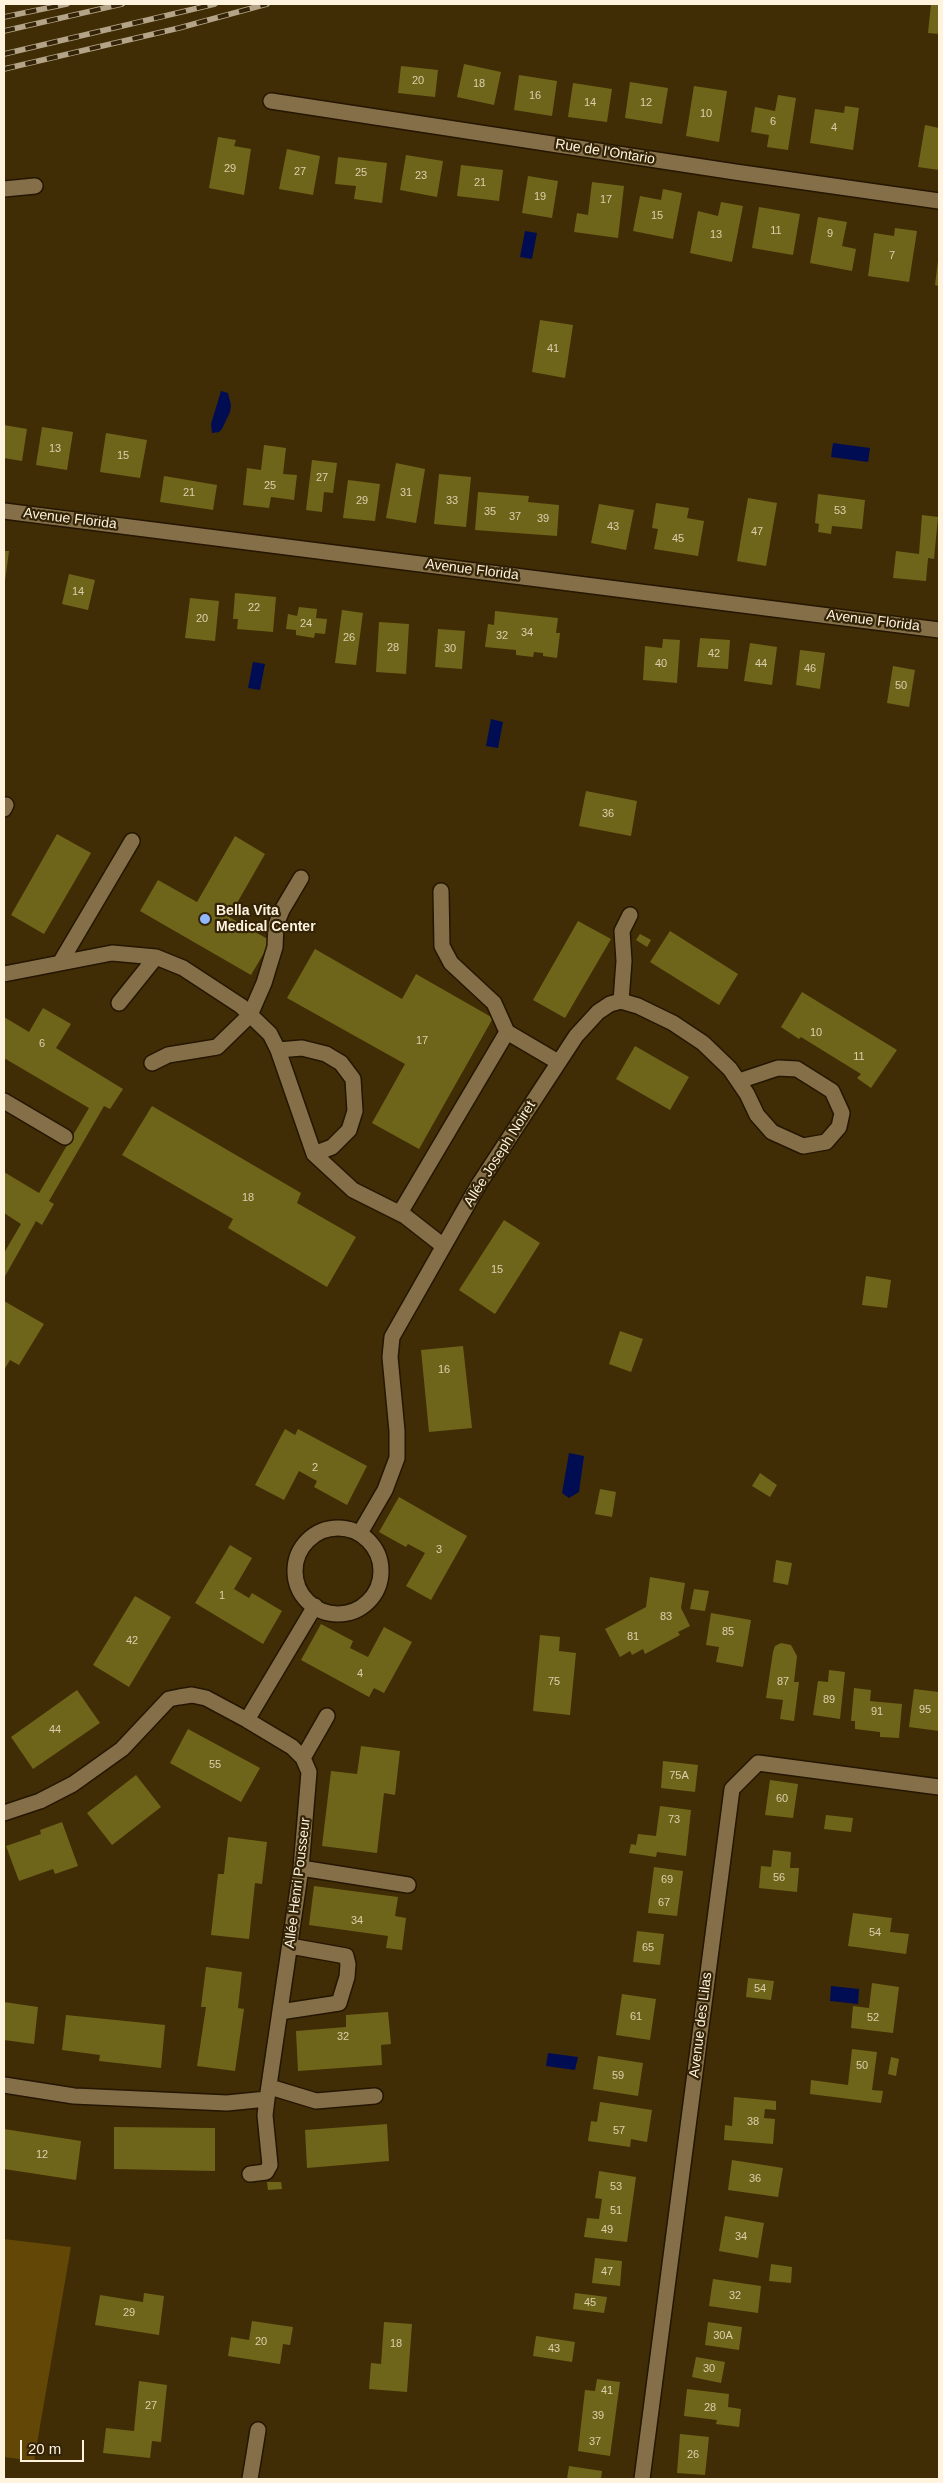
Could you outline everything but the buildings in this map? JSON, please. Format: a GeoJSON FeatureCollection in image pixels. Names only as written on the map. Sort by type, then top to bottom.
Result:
{"type":"FeatureCollection","features":[{"type":"Feature","properties":{"kind":"street","name":"Rue de l'Ontario"},"geometry":{"type":"LineString","coordinates":[[270,101],[735,172],[939,200]]}},
{"type":"Feature","properties":{"kind":"street"},"geometry":{"type":"LineString","coordinates":[[4,189],[35,186]]}},
{"type":"Feature","properties":{"kind":"street","name":"Avenue Florida"},"geometry":{"type":"LineString","coordinates":[[4,511],[939,630]]}},
{"type":"Feature","properties":{"kind":"street"},"geometry":{"type":"LineString","coordinates":[[60,963],[132,841]]}},
{"type":"Feature","properties":{"kind":"street"},"geometry":{"type":"LineString","coordinates":[[152,1063],[168,1055],[217,1047],[250,1015],[270,965],[275,947],[276,925],[301,878]]}},
{"type":"Feature","properties":{"kind":"street"},"geometry":{"type":"LineString","coordinates":[[441,891],[442,946],[451,964],[494,1003],[507,1032],[558,1062]]}},
{"type":"Feature","properties":{"kind":"street"},"geometry":{"type":"LineString","coordinates":[[630,915],[622,931],[624,962],[620,1001],[638,1006],[703,1043],[730,1069],[758,1115],[772,1132],[803,1146],[826,1142],[839,1127],[842,1113],[832,1090],[797,1070],[778,1068],[739,1081]]}},
{"type":"Feature","properties":{"kind":"street"},"geometry":{"type":"LineString","coordinates":[[4,974],[112,953],[156,957],[183,968],[250,1015],[270,1034],[278,1050],[314,1154],[353,1190],[400,1213],[442,1245]]}},
{"type":"Feature","properties":{"kind":"street"},"geometry":{"type":"LineString","coordinates":[[119,1004],[156,957]]}},
{"type":"Feature","properties":{"kind":"street","name":"Allée Joseph Noiret"},"geometry":{"type":"LineString","coordinates":[[360,1533],[385,1490],[397,1458],[397,1431],[390,1357],[392,1337],[442,1245],[558,1062],[576,1036],[598,1012],[620,1001]]}},
{"type":"Feature","properties":{"kind":"street"},"geometry":{"type":"LineString","coordinates":[[400,1213],[507,1032]]}},
{"type":"Feature","properties":{"kind":"street"},"geometry":{"type":"LineString","coordinates":[[278,1050],[302,1048],[326,1054],[341,1063],[353,1079],[355,1111],[349,1130],[332,1147],[314,1154]]}},
{"type":"Feature","properties":{"kind":"street"},"geometry":{"type":"LineString","coordinates":[[4,1101],[65,1137]]}},
{"type":"Feature","properties":{"kind":"street"},"geometry":{"type":"LineString","coordinates":[[339,1526],[360,1533],[373,1545],[380,1561],[381,1579],[374,1595],[362,1608],[345,1614],[327,1613],[314,1606],[298,1589],[294,1568],[300,1548],[316,1532],[331,1528],[339,1526]]}},
{"type":"Feature","properties":{"kind":"street"},"geometry":{"type":"LineString","coordinates":[[247,1720],[314,1606]]}},
{"type":"Feature","properties":{"kind":"street"},"geometry":{"type":"LineString","coordinates":[[4,1813],[58,1793],[91,1773],[122,1749],[169,1699],[192,1695],[206,1698],[292,1747],[303,1758],[327,1716]]}},
{"type":"Feature","properties":{"kind":"street","name":"Allée Henri Pousseur"},"geometry":{"type":"LineString","coordinates":[[250,2174],[266,2172],[270,2165],[265,2114],[301,1868],[309,1772],[303,1758]]}},
{"type":"Feature","properties":{"kind":"street","name":"Avenue des Lilas"},"geometry":{"type":"LineString","coordinates":[[642,2479],[732,1789],[758,1763],[939,1787]]}},
{"type":"Feature","properties":{"kind":"street"},"geometry":{"type":"LineString","coordinates":[[301,1868],[408,1885]]}},
{"type":"Feature","properties":{"kind":"street"},"geometry":{"type":"LineString","coordinates":[[280,2012],[339,2003],[347,1977],[348,1964],[346,1956],[290,1946]]}},
{"type":"Feature","properties":{"kind":"street"},"geometry":{"type":"LineString","coordinates":[[4,2085],[74,2096],[227,2103],[269,2093],[316,2101],[375,2096]]}},
{"type":"Feature","properties":{"kind":"street"},"geometry":{"type":"LineString","coordinates":[[250,2479],[258,2430]]}},
{"type":"Feature","properties":{"kind":"shaded area"},"geometry":{"type":"Polygon","coordinates":[[[525,231],[537,233],[532,259],[520,257],[525,231]]]}},
{"type":"Feature","properties":{"kind":"shaded area"},"geometry":{"type":"Polygon","coordinates":[[[221,391],[228,393],[231,405],[230,412],[222,429],[219,432],[212,433],[211,424],[221,391]]]}},
{"type":"Feature","properties":{"kind":"shaded area"},"geometry":{"type":"Polygon","coordinates":[[[833,443],[870,448],[868,462],[831,457],[833,443]]]}},
{"type":"Feature","properties":{"kind":"shaded area"},"geometry":{"type":"Polygon","coordinates":[[[253,662],[265,664],[260,690],[248,688],[253,662]]]}},
{"type":"Feature","properties":{"kind":"shaded area"},"geometry":{"type":"Polygon","coordinates":[[[491,719],[503,722],[498,748],[486,746],[491,719]]]}},
{"type":"Feature","properties":{"kind":"shaded area"},"geometry":{"type":"Polygon","coordinates":[[[569,1453],[584,1456],[579,1492],[569,1498],[562,1493],[569,1453]]]}},
{"type":"Feature","properties":{"kind":"shaded area"},"geometry":{"type":"Polygon","coordinates":[[[831,1986],[859,1989],[858,2004],[830,2001],[831,1986]]]}},
{"type":"Feature","properties":{"kind":"shaded area"},"geometry":{"type":"Polygon","coordinates":[[[548,2053],[578,2057],[575,2070],[546,2066],[548,2053]]]}},
{"type":"Feature","properties":{"kind":"shaded area"},"geometry":{"type":"Polygon","coordinates":[[[4,2239],[71,2247],[34,2461],[4,2457],[4,2239]]]}},
{"type":"Feature","properties":{"kind":"railway"},"geometry":{"type":"LineString","coordinates":[[4,17],[67,4]]}},
{"type":"Feature","properties":{"kind":"railway"},"geometry":{"type":"LineString","coordinates":[[4,31],[122,4]]}},
{"type":"Feature","properties":{"kind":"railway"},"geometry":{"type":"LineString","coordinates":[[4,54],[215,4]]}},
{"type":"Feature","properties":{"kind":"railway"},"geometry":{"type":"LineString","coordinates":[[4,69],[179,28],[267,4]]}},
{"type":"Feature","properties":{"kind":"place","name":"Bella Vita Medical Center"},"geometry":{"type":"Point","coordinates":[205,919]}}]}
